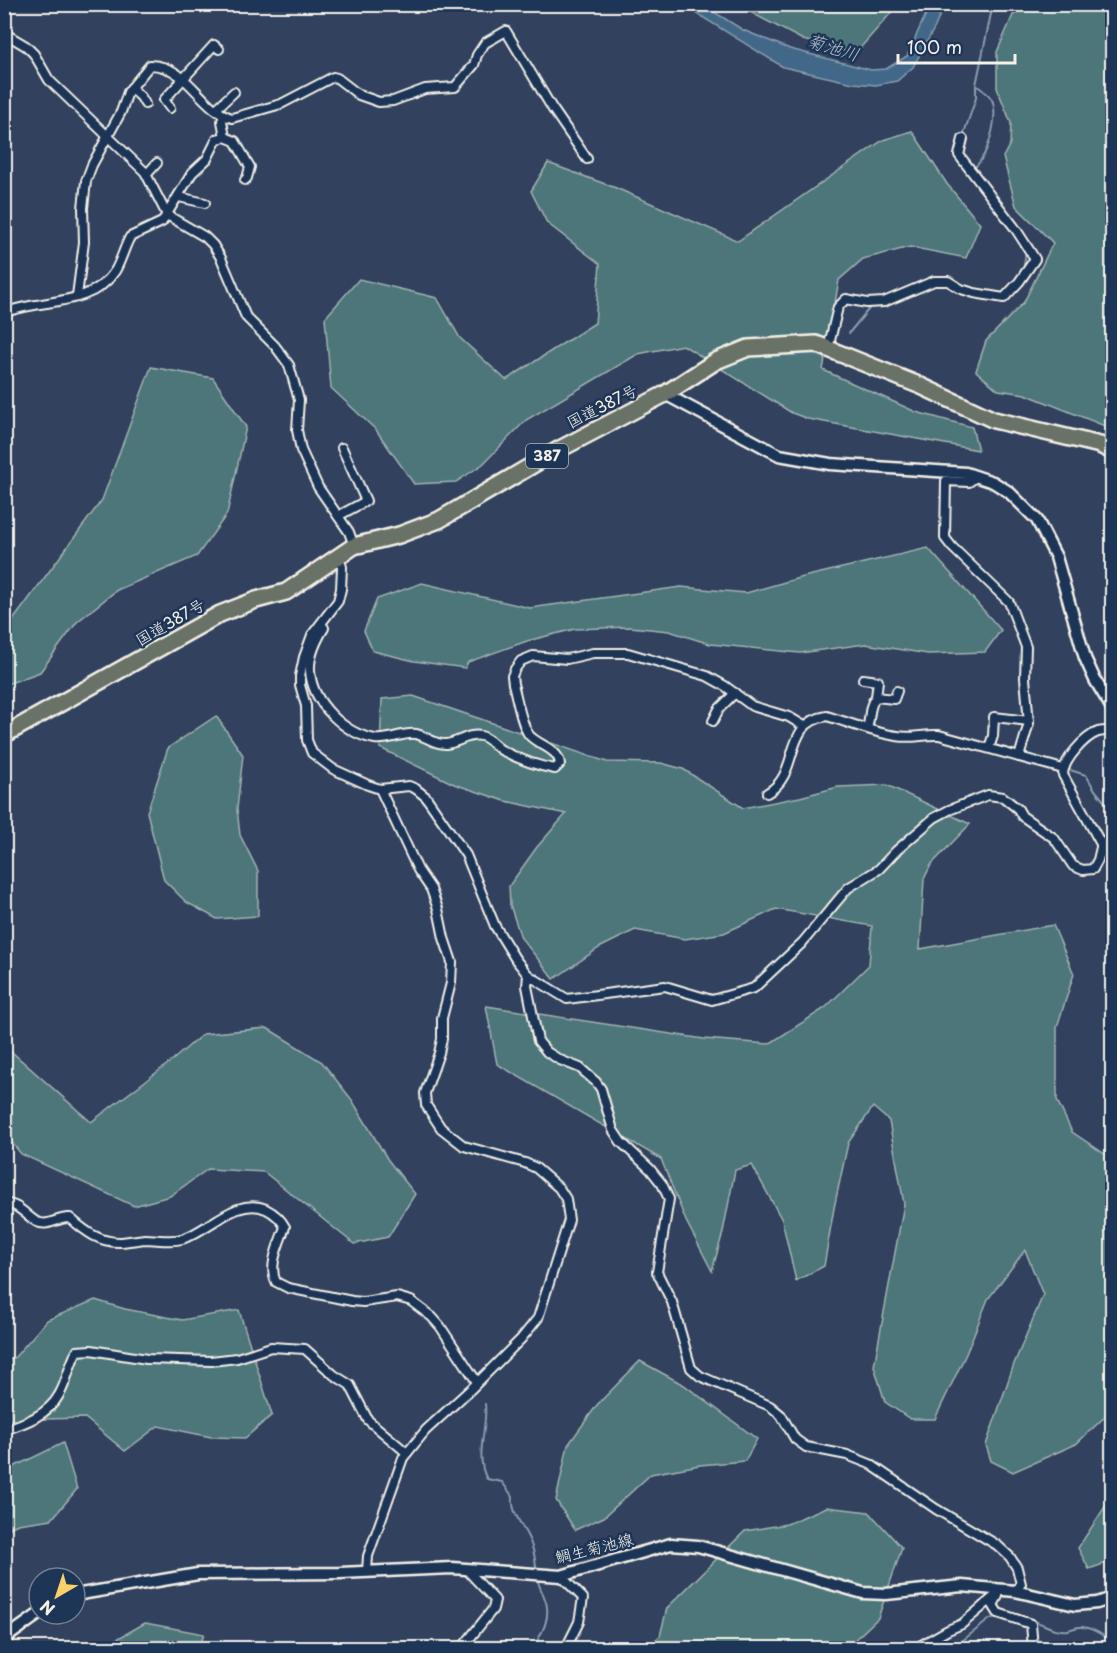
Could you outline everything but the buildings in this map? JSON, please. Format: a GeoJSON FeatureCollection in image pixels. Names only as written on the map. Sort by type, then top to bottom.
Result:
{"type":"FeatureCollection","features":[{"type":"Feature","properties":{"kind":"highway","name":"国道387号"},"geometry":{"type":"LineString","coordinates":[[4,735],[220,615],[256,600],[273,597],[297,586],[354,546],[417,529],[439,520],[558,450],[665,394],[716,361],[748,348],[816,344],[921,386],[994,420],[1100,445],[1113,451]]}},
{"type":"Feature","properties":{"kind":"main road"},"geometry":{"type":"LineString","coordinates":[[665,394],[778,455],[830,464],[966,473],[993,482],[1009,492],[1037,520],[1056,557],[1085,658],[1095,680],[1113,708]]}},
{"type":"Feature","properties":{"kind":"main road","name":"鯛生菊池線"},"geometry":{"type":"LineString","coordinates":[[87,1593],[198,1574],[452,1568],[561,1576],[655,1548],[682,1543],[863,1593],[886,1594],[962,1586],[1015,1591],[1075,1605],[1097,1603],[1113,1598]]}},
{"type":"Feature","properties":{"kind":"main road"},"geometry":{"type":"LineString","coordinates":[[4,1639],[27,1623]]}},
{"type":"Feature","properties":{"kind":"street"},"geometry":{"type":"LineString","coordinates":[[77,296],[84,242],[83,208],[86,181],[131,88],[150,65],[173,69],[224,116],[232,118],[281,104],[333,77],[359,95],[379,102],[393,101],[424,88],[455,87],[474,65],[485,43],[506,31],[552,108],[587,159]]}},
{"type":"Feature","properties":{"kind":"street"},"geometry":{"type":"LineString","coordinates":[[4,33],[26,46],[34,54],[49,80],[147,174],[167,215],[206,237],[213,245],[221,258],[246,317],[289,365],[298,400],[297,430],[301,450],[318,487],[349,532],[354,546]]}},
{"type":"Feature","properties":{"kind":"street"},"geometry":{"type":"LineString","coordinates":[[170,108],[164,100],[214,45],[219,49]]}},
{"type":"Feature","properties":{"kind":"street"},"geometry":{"type":"LineString","coordinates":[[131,88],[145,104]]}},
{"type":"Feature","properties":{"kind":"street"},"geometry":{"type":"LineString","coordinates":[[216,109],[234,92]]}},
{"type":"Feature","properties":{"kind":"street"},"geometry":{"type":"LineString","coordinates":[[224,116],[222,121],[225,137]]}},
{"type":"Feature","properties":{"kind":"street"},"geometry":{"type":"LineString","coordinates":[[4,313],[77,296],[100,286],[114,273],[130,237],[162,222],[192,173],[207,159],[217,139],[225,137],[236,141],[250,167],[245,180]]}},
{"type":"Feature","properties":{"kind":"street"},"geometry":{"type":"LineString","coordinates":[[828,349],[838,307],[846,299],[867,303],[884,302],[934,281],[948,281],[961,289],[974,293],[1004,298],[1035,259],[1016,228],[959,155],[963,139]]}},
{"type":"Feature","properties":{"kind":"street"},"geometry":{"type":"LineString","coordinates":[[147,174],[157,163]]}},
{"type":"Feature","properties":{"kind":"street"},"geometry":{"type":"LineString","coordinates":[[179,197],[205,203]]}},
{"type":"Feature","properties":{"kind":"street"},"geometry":{"type":"LineString","coordinates":[[338,516],[366,501],[342,448]]}},
{"type":"Feature","properties":{"kind":"street"},"geometry":{"type":"LineString","coordinates":[[976,476],[969,482],[946,481],[945,538],[1009,602],[1026,646],[1025,678],[1029,721],[1019,757]]}},
{"type":"Feature","properties":{"kind":"street"},"geometry":{"type":"LineString","coordinates":[[339,556],[342,567],[338,601],[312,635],[300,676],[306,706],[307,740],[312,753],[333,769],[380,789],[409,786],[426,797],[466,855],[495,926],[528,975],[567,999],[665,986],[712,1000],[754,988],[802,943],[848,888],[879,869],[934,818],[988,795],[1003,798],[1018,809],[1022,816],[1054,838],[1073,866],[1083,870],[1093,869],[1102,843]]}},
{"type":"Feature","properties":{"kind":"street"},"geometry":{"type":"LineString","coordinates":[[322,624],[324,628],[311,658],[310,672],[314,689],[331,714],[358,735],[393,739],[417,734],[446,744],[478,735],[486,737],[501,750],[555,769],[560,764],[555,752],[537,743],[527,732],[512,676],[520,660],[533,656],[567,659],[593,653],[628,653],[707,676],[752,706],[789,717],[804,726]]}},
{"type":"Feature","properties":{"kind":"street"},"geometry":{"type":"LineString","coordinates":[[863,679],[878,681],[876,697],[870,705],[870,720],[867,728]]}},
{"type":"Feature","properties":{"kind":"street"},"geometry":{"type":"LineString","coordinates":[[876,697],[894,699],[897,691]]}},
{"type":"Feature","properties":{"kind":"street"},"geometry":{"type":"LineString","coordinates":[[713,721],[719,709],[735,693]]}},
{"type":"Feature","properties":{"kind":"street"},"geometry":{"type":"LineString","coordinates":[[767,793],[777,786],[786,772],[794,744],[804,726],[827,716],[894,736],[910,738],[923,734],[939,735],[1063,768]]}},
{"type":"Feature","properties":{"kind":"street"},"geometry":{"type":"LineString","coordinates":[[989,748],[993,736],[994,717],[1029,721]]}},
{"type":"Feature","properties":{"kind":"street"},"geometry":{"type":"LineString","coordinates":[[1113,730],[1098,732],[1083,741],[1063,768],[1063,775],[1113,864]]}},
{"type":"Feature","properties":{"kind":"street"},"geometry":{"type":"LineString","coordinates":[[367,1571],[368,1556],[403,1458],[426,1430],[521,1339],[538,1318],[569,1220],[566,1199],[559,1188],[536,1168],[464,1146],[441,1128],[426,1105],[425,1093],[442,1039],[442,1018],[451,983],[452,962],[438,909],[430,889],[418,870],[380,789]]}},
{"type":"Feature","properties":{"kind":"street"},"geometry":{"type":"LineString","coordinates":[[528,975],[527,986],[538,1041],[547,1052],[580,1068],[596,1082],[601,1089],[613,1130],[621,1142],[650,1169],[662,1184],[669,1199],[657,1272],[672,1302],[691,1368],[700,1376],[770,1406],[781,1415],[795,1439],[806,1447],[847,1455],[870,1464],[936,1509],[997,1545],[1010,1557],[1017,1568],[1021,1584],[1015,1591]]}},
{"type":"Feature","properties":{"kind":"street"},"geometry":{"type":"LineString","coordinates":[[4,1204],[11,1204],[36,1221],[45,1224],[61,1218],[70,1218],[98,1239],[119,1242],[180,1239],[191,1236],[230,1213],[251,1205],[270,1210],[285,1227],[275,1256],[273,1272],[276,1282],[288,1288],[352,1301],[363,1302],[397,1297],[411,1301],[441,1326],[477,1382]]}},
{"type":"Feature","properties":{"kind":"street"},"geometry":{"type":"LineString","coordinates":[[4,1430],[22,1424],[49,1408],[60,1395],[77,1352],[91,1350],[147,1359],[211,1361],[237,1358],[271,1347],[305,1349],[350,1385],[368,1420],[407,1453]]}},
{"type":"Feature","properties":{"kind":"street"},"geometry":{"type":"LineString","coordinates":[[462,1648],[493,1609],[495,1600],[466,1569]]}},
{"type":"Feature","properties":{"kind":"street"},"geometry":{"type":"LineString","coordinates":[[561,1576],[583,1598],[579,1622],[566,1648]]}},
{"type":"Feature","properties":{"kind":"street"},"geometry":{"type":"LineString","coordinates":[[915,1648],[962,1624],[1002,1590]]}},
{"type":"Feature","properties":{"kind":"street"},"geometry":{"type":"LineString","coordinates":[[1002,1590],[993,1605],[998,1614],[1030,1624],[1033,1648]]}},
{"type":"Feature","properties":{"kind":"green space"},"geometry":{"type":"Polygon","coordinates":[[[1031,4],[1112,5],[1112,429],[1025,394],[998,390],[976,371],[986,341],[1024,302],[1053,243],[1016,206],[1003,157],[1010,144],[1011,123],[997,88],[997,52],[1013,15],[1031,4]]]}},
{"type":"Feature","properties":{"kind":"green space"},"geometry":{"type":"Polygon","coordinates":[[[737,5],[898,5],[855,54],[803,40],[737,5]]]}},
{"type":"Feature","properties":{"kind":"green space"},"geometry":{"type":"Polygon","coordinates":[[[912,131],[947,184],[980,224],[966,258],[910,247],[863,259],[839,280],[823,370],[916,412],[972,427],[978,450],[808,419],[792,413],[683,345],[638,354],[526,420],[483,464],[456,482],[414,484],[376,430],[331,388],[325,318],[359,279],[437,298],[460,338],[506,380],[595,323],[600,264],[547,223],[531,191],[548,163],[616,188],[738,241],[883,140],[912,131]]]}},
{"type":"Feature","properties":{"kind":"green space"},"geometry":{"type":"Polygon","coordinates":[[[151,367],[213,378],[246,427],[227,514],[197,556],[117,590],[77,622],[40,672],[5,685],[5,631],[102,500],[151,367]]]}},
{"type":"Feature","properties":{"kind":"green space"},"geometry":{"type":"Polygon","coordinates":[[[5,466],[11,466],[8,519],[5,522],[5,466]]]}},
{"type":"Feature","properties":{"kind":"green space"},"geometry":{"type":"Polygon","coordinates":[[[928,548],[1001,630],[985,652],[928,654],[865,644],[800,653],[710,644],[669,631],[630,627],[575,629],[527,641],[468,662],[465,668],[414,661],[373,651],[364,631],[377,599],[422,583],[530,608],[681,587],[746,593],[799,578],[928,548]]]}},
{"type":"Feature","properties":{"kind":"green space"},"geometry":{"type":"Polygon","coordinates":[[[413,696],[607,762],[661,763],[683,769],[743,808],[838,787],[887,785],[970,824],[931,865],[924,879],[920,949],[1053,925],[1074,974],[1057,1027],[1057,1100],[1072,1132],[1112,1159],[1112,1410],[1076,1444],[1013,1472],[991,1461],[986,1445],[1014,1364],[1043,1295],[1025,1250],[988,1299],[966,1354],[935,1419],[910,1419],[885,1402],[874,1366],[904,1204],[889,1121],[873,1107],[848,1143],[824,1266],[796,1281],[782,1220],[752,1165],[735,1170],[723,1232],[712,1271],[686,1221],[661,1159],[497,1064],[486,1006],[704,1039],[769,1044],[825,1008],[869,965],[872,926],[776,909],[724,933],[685,939],[635,930],[599,948],[554,979],[521,938],[510,905],[509,886],[537,847],[566,814],[505,801],[454,784],[380,748],[382,699],[413,696]]]}},
{"type":"Feature","properties":{"kind":"green space"},"geometry":{"type":"Polygon","coordinates":[[[216,716],[243,755],[237,809],[240,835],[258,871],[258,916],[217,919],[186,902],[164,880],[147,812],[168,748],[216,716]]]}},
{"type":"Feature","properties":{"kind":"green space"},"geometry":{"type":"Polygon","coordinates":[[[267,1028],[322,1062],[352,1100],[388,1160],[415,1194],[388,1237],[354,1244],[264,1172],[208,1169],[170,1196],[134,1206],[21,1154],[5,1134],[5,1046],[91,1122],[203,1034],[267,1028]]]}},
{"type":"Feature","properties":{"kind":"green space"},"geometry":{"type":"Polygon","coordinates":[[[95,1300],[125,1309],[182,1320],[239,1310],[272,1415],[245,1438],[211,1437],[158,1426],[125,1451],[85,1418],[5,1420],[5,1362],[15,1357],[47,1320],[95,1300]]]}},
{"type":"Feature","properties":{"kind":"green space"},"geometry":{"type":"Polygon","coordinates":[[[640,1361],[684,1385],[757,1439],[745,1461],[700,1465],[651,1474],[604,1517],[575,1530],[556,1500],[568,1445],[597,1405],[640,1361]]]}},
{"type":"Feature","properties":{"kind":"green space"},"geometry":{"type":"Polygon","coordinates":[[[63,1443],[77,1489],[52,1519],[18,1524],[5,1530],[5,1471],[63,1443]]]}},
{"type":"Feature","properties":{"kind":"green space"},"geometry":{"type":"Polygon","coordinates":[[[1112,1496],[1112,1561],[1089,1569],[1078,1548],[1112,1496]]]}},
{"type":"Feature","properties":{"kind":"green space"},"geometry":{"type":"Polygon","coordinates":[[[826,1507],[869,1512],[902,1548],[878,1618],[846,1648],[645,1648],[660,1636],[667,1608],[745,1531],[787,1524],[826,1507]]]}},
{"type":"Feature","properties":{"kind":"green space"},"geometry":{"type":"Polygon","coordinates":[[[145,1623],[204,1634],[199,1648],[101,1648],[145,1623]]]}},
{"type":"Feature","properties":{"kind":"water"},"geometry":{"type":"Polygon","coordinates":[[[683,5],[703,5],[743,30],[790,49],[871,70],[886,69],[907,56],[930,5],[944,5],[913,67],[897,81],[876,85],[853,83],[783,67],[683,5]]]}},
{"type":"Feature","properties":{"kind":"waterway"},"geometry":{"type":"LineString","coordinates":[[963,136],[976,98],[976,85],[993,4]]}},
{"type":"Feature","properties":{"kind":"waterway"},"geometry":{"type":"LineString","coordinates":[[972,169],[983,157],[991,137],[994,114],[991,98],[976,85]]}},
{"type":"Feature","properties":{"kind":"waterway"},"geometry":{"type":"LineString","coordinates":[[1023,272],[1026,251]]}},
{"type":"Feature","properties":{"kind":"waterway"},"geometry":{"type":"LineString","coordinates":[[878,299],[893,295]]}},
{"type":"Feature","properties":{"kind":"waterway"},"geometry":{"type":"LineString","coordinates":[[849,333],[872,305]]}},
{"type":"Feature","properties":{"kind":"waterway"},"geometry":{"type":"LineString","coordinates":[[1067,769],[1086,775],[1112,811]]}},
{"type":"Feature","properties":{"kind":"waterway"},"geometry":{"type":"LineString","coordinates":[[485,1404],[481,1452],[483,1470],[487,1479],[502,1482],[513,1497],[514,1510],[530,1541],[537,1571]]}},
{"type":"Feature","properties":{"kind":"waterway"},"geometry":{"type":"LineString","coordinates":[[533,1648],[543,1631],[547,1618],[547,1606],[537,1577]]}},
{"type":"Feature","properties":{"kind":"waterway"},"geometry":{"type":"LineString","coordinates":[[953,1648],[990,1619],[999,1616]]}},
{"type":"Feature","properties":{"kind":"waterway"},"geometry":{"type":"LineString","coordinates":[[1032,1621],[1060,1630],[1088,1628],[1102,1635],[1112,1644]]}},
{"type":"Feature","properties":{"kind":"water label","name":"菊池川"},"geometry":{"type":"Point","coordinates":[833,48]}}]}
